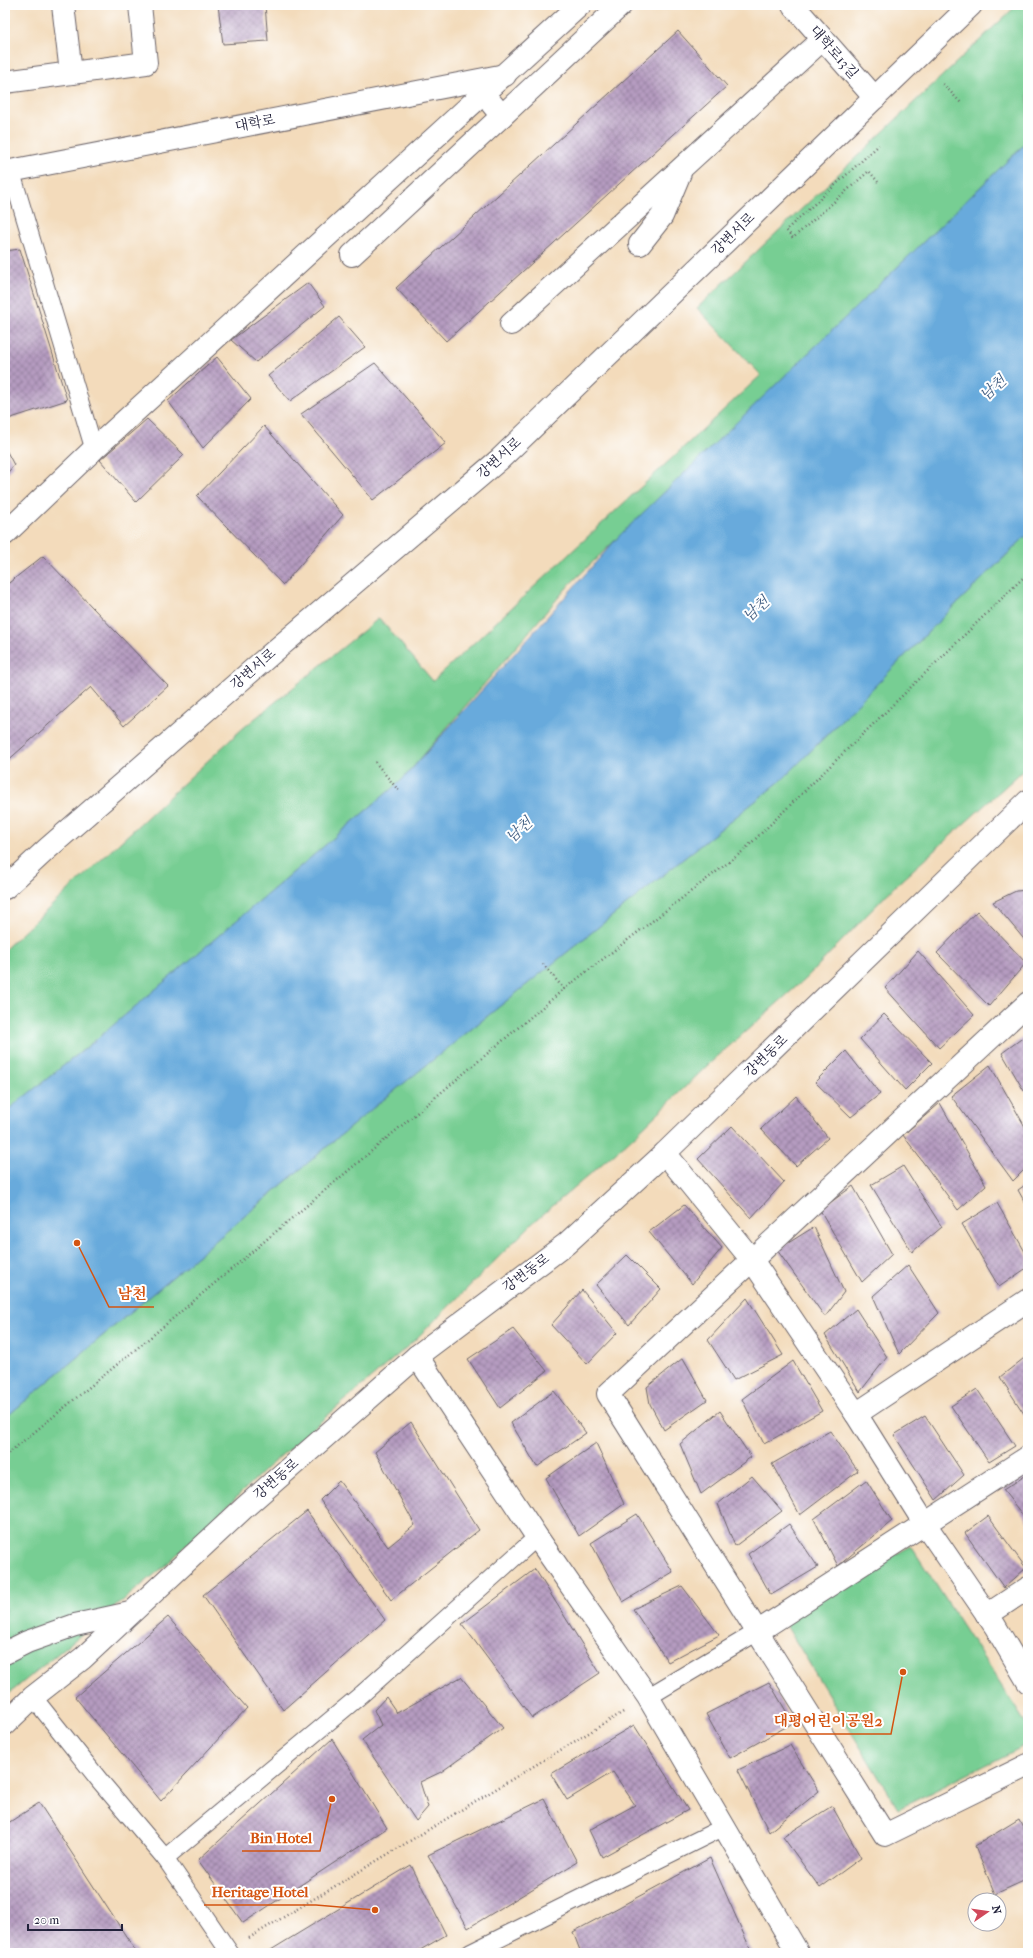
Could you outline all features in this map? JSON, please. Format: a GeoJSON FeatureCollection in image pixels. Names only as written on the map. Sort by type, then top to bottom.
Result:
{"type":"FeatureCollection","features":[{"type":"Feature","properties":{"kind":"street"},"geometry":{"type":"LineString","coordinates":[[63,5],[71,73]]}},
{"type":"Feature","properties":{"kind":"street"},"geometry":{"type":"LineString","coordinates":[[5,82],[146,63],[140,5]]}},
{"type":"Feature","properties":{"kind":"street"},"geometry":{"type":"LineString","coordinates":[[5,534],[94,449],[580,5]]}},
{"type":"Feature","properties":{"kind":"street"},"geometry":{"type":"LineString","coordinates":[[352,255],[621,5]]}},
{"type":"Feature","properties":{"kind":"street","name":"대학로13길"},"geometry":{"type":"LineString","coordinates":[[793,5],[875,98]]}},
{"type":"Feature","properties":{"kind":"street","name":"강변서로"},"geometry":{"type":"LineString","coordinates":[[5,888],[47,849],[265,659],[500,458],[971,5]]}},
{"type":"Feature","properties":{"kind":"street"},"geometry":{"type":"LineString","coordinates":[[511,324],[823,38]]}},
{"type":"Feature","properties":{"kind":"street","name":"대학로"},"geometry":{"type":"LineString","coordinates":[[8,172],[495,84],[509,88],[526,74]]}},
{"type":"Feature","properties":{"kind":"street"},"geometry":{"type":"LineString","coordinates":[[495,84],[502,116]]}},
{"type":"Feature","properties":{"kind":"street"},"geometry":{"type":"LineString","coordinates":[[640,244],[662,216],[683,166]]}},
{"type":"Feature","properties":{"kind":"street","name":"강변동로"},"geometry":{"type":"LineString","coordinates":[[5,1724],[33,1697],[83,1658],[245,1507],[417,1356],[566,1244],[665,1153],[1028,801]]}},
{"type":"Feature","properties":{"kind":"street"},"geometry":{"type":"LineString","coordinates":[[1028,1003],[608,1394],[885,1835],[1028,1766]]}},
{"type":"Feature","properties":{"kind":"street"},"geometry":{"type":"LineString","coordinates":[[665,1153],[752,1260],[856,1414],[925,1524],[987,1615],[1028,1682]]}},
{"type":"Feature","properties":{"kind":"street"},"geometry":{"type":"LineString","coordinates":[[856,1414],[1028,1300]]}},
{"type":"Feature","properties":{"kind":"street"},"geometry":{"type":"LineString","coordinates":[[417,1356],[537,1537],[648,1697],[798,1953]]}},
{"type":"Feature","properties":{"kind":"street"},"geometry":{"type":"LineString","coordinates":[[757,1632],[1028,1457]]}},
{"type":"Feature","properties":{"kind":"street"},"geometry":{"type":"LineString","coordinates":[[987,1615],[1028,1588]]}},
{"type":"Feature","properties":{"kind":"street"},"geometry":{"type":"LineString","coordinates":[[5,1653],[27,1642],[76,1625],[130,1614]]}},
{"type":"Feature","properties":{"kind":"lane"},"geometry":{"type":"LineString","coordinates":[[8,172],[94,449]]}},
{"type":"Feature","properties":{"kind":"lane"},"geometry":{"type":"LineString","coordinates":[[165,1858],[362,1694],[537,1537]]}},
{"type":"Feature","properties":{"kind":"lane"},"geometry":{"type":"LineString","coordinates":[[648,1697],[757,1632]]}},
{"type":"Feature","properties":{"kind":"lane"},"geometry":{"type":"LineString","coordinates":[[33,1697],[100,1781],[165,1858],[229,1952]]}},
{"type":"Feature","properties":{"kind":"lane"},"geometry":{"type":"LineString","coordinates":[[470,1953],[724,1827]]}},
{"type":"Feature","properties":{"kind":"path"},"geometry":{"type":"LineString","coordinates":[[943,84],[962,104]]}},
{"type":"Feature","properties":{"kind":"path"},"geometry":{"type":"LineString","coordinates":[[878,182],[868,171],[793,238],[786,230],[879,145]]}},
{"type":"Feature","properties":{"kind":"path"},"geometry":{"type":"LineString","coordinates":[[5,1456],[158,1331],[564,989],[742,852],[1028,573]]}},
{"type":"Feature","properties":{"kind":"path"},"geometry":{"type":"LineString","coordinates":[[375,762],[399,791]]}},
{"type":"Feature","properties":{"kind":"path"},"geometry":{"type":"LineString","coordinates":[[543,964],[564,989]]}},
{"type":"Feature","properties":{"kind":"path"},"geometry":{"type":"LineString","coordinates":[[229,1952],[648,1697]]}},
{"type":"Feature","properties":{"kind":"green space"},"geometry":{"type":"Polygon","coordinates":[[[1017,5],[1028,5],[1028,141],[570,584],[402,780],[109,1029],[5,1113],[5,949],[242,729],[379,618],[433,681],[761,375],[697,308],[1017,5]]]}},
{"type":"Feature","properties":{"kind":"green space"},"geometry":{"type":"Polygon","coordinates":[[[1028,534],[1028,766],[894,887],[806,978],[709,1064],[630,1140],[534,1222],[415,1340],[268,1467],[166,1565],[5,1697],[5,1418],[373,1108],[784,778],[947,613],[1028,534]]]}},
{"type":"Feature","properties":{"kind":"green space"},"geometry":{"type":"Polygon","coordinates":[[[911,1546],[1028,1727],[1028,1744],[898,1809],[781,1617],[911,1546]]]}},
{"type":"Feature","properties":{"kind":"water"},"geometry":{"type":"Polygon","coordinates":[[[1028,141],[1028,534],[947,613],[784,778],[373,1108],[5,1418],[5,1112],[91,1044],[402,780],[621,534],[1028,141]]]}},
{"type":"Feature","properties":{"kind":"building"},"geometry":{"type":"Polygon","coordinates":[[[218,5],[265,5],[268,41],[223,44],[218,5]]]}},
{"type":"Feature","properties":{"kind":"building"},"geometry":{"type":"Polygon","coordinates":[[[678,31],[727,86],[446,341],[396,288],[678,31]]]}},
{"type":"Feature","properties":{"kind":"building"},"geometry":{"type":"Polygon","coordinates":[[[20,249],[67,400],[5,420],[5,251],[20,249]]]}},
{"type":"Feature","properties":{"kind":"building"},"geometry":{"type":"Polygon","coordinates":[[[308,283],[325,306],[256,362],[231,340],[308,283]]]}},
{"type":"Feature","properties":{"kind":"building"},"geometry":{"type":"Polygon","coordinates":[[[339,317],[365,347],[290,401],[268,376],[339,317]]]}},
{"type":"Feature","properties":{"kind":"building"},"geometry":{"type":"Polygon","coordinates":[[[217,357],[251,399],[203,448],[168,401],[217,357]]]}},
{"type":"Feature","properties":{"kind":"building"},"geometry":{"type":"Polygon","coordinates":[[[375,363],[446,443],[373,500],[301,414],[375,363]]]}},
{"type":"Feature","properties":{"kind":"building"},"geometry":{"type":"Polygon","coordinates":[[[147,419],[184,455],[136,502],[100,460],[147,419]]]}},
{"type":"Feature","properties":{"kind":"building"},"geometry":{"type":"Polygon","coordinates":[[[264,426],[343,515],[283,585],[197,496],[264,426]]]}},
{"type":"Feature","properties":{"kind":"building"},"geometry":{"type":"Polygon","coordinates":[[[5,448],[14,465],[5,476],[5,448]]]}},
{"type":"Feature","properties":{"kind":"building"},"geometry":{"type":"Polygon","coordinates":[[[43,556],[168,686],[124,726],[91,687],[5,763],[5,586],[43,556]]]}},
{"type":"Feature","properties":{"kind":"building"},"geometry":{"type":"Polygon","coordinates":[[[1028,890],[1028,944],[993,902],[1016,891],[1028,890]]]}},
{"type":"Feature","properties":{"kind":"building"},"geometry":{"type":"Polygon","coordinates":[[[977,911],[1026,963],[989,1006],[937,953],[977,911]]]}},
{"type":"Feature","properties":{"kind":"building"},"geometry":{"type":"Polygon","coordinates":[[[918,951],[974,1015],[939,1048],[885,988],[918,951]]]}},
{"type":"Feature","properties":{"kind":"building"},"geometry":{"type":"Polygon","coordinates":[[[884,1014],[932,1063],[905,1090],[860,1039],[884,1014]]]}},
{"type":"Feature","properties":{"kind":"building"},"geometry":{"type":"Polygon","coordinates":[[[1028,1034],[1028,1089],[1024,1091],[1002,1053],[1028,1034]]]}},
{"type":"Feature","properties":{"kind":"building"},"geometry":{"type":"Polygon","coordinates":[[[846,1051],[880,1094],[851,1117],[815,1082],[846,1051]]]}},
{"type":"Feature","properties":{"kind":"building"},"geometry":{"type":"Polygon","coordinates":[[[990,1065],[1028,1132],[1028,1166],[1013,1181],[951,1096],[990,1065]]]}},
{"type":"Feature","properties":{"kind":"building"},"geometry":{"type":"Polygon","coordinates":[[[796,1096],[828,1138],[796,1166],[761,1129],[796,1096]]]}},
{"type":"Feature","properties":{"kind":"building"},"geometry":{"type":"Polygon","coordinates":[[[940,1103],[986,1185],[958,1210],[903,1135],[940,1103]]]}},
{"type":"Feature","properties":{"kind":"building"},"geometry":{"type":"Polygon","coordinates":[[[732,1126],[784,1182],[751,1218],[698,1159],[732,1126]]]}},
{"type":"Feature","properties":{"kind":"building"},"geometry":{"type":"Polygon","coordinates":[[[903,1166],[942,1227],[912,1252],[871,1185],[903,1166]]]}},
{"type":"Feature","properties":{"kind":"building"},"geometry":{"type":"Polygon","coordinates":[[[1028,1183],[1028,1208],[1018,1190],[1028,1183]]]}},
{"type":"Feature","properties":{"kind":"building"},"geometry":{"type":"Polygon","coordinates":[[[853,1186],[892,1254],[862,1282],[820,1210],[853,1186]]]}},
{"type":"Feature","properties":{"kind":"building"},"geometry":{"type":"Polygon","coordinates":[[[997,1203],[1028,1257],[1028,1267],[999,1287],[962,1224],[997,1203]]]}},
{"type":"Feature","properties":{"kind":"building"},"geometry":{"type":"Polygon","coordinates":[[[684,1205],[722,1248],[692,1284],[649,1232],[684,1205]]]}},
{"type":"Feature","properties":{"kind":"building"},"geometry":{"type":"Polygon","coordinates":[[[814,1227],[844,1292],[825,1317],[777,1250],[814,1227]]]}},
{"type":"Feature","properties":{"kind":"building"},"geometry":{"type":"Polygon","coordinates":[[[627,1255],[661,1289],[629,1325],[596,1285],[627,1255]]]}},
{"type":"Feature","properties":{"kind":"building"},"geometry":{"type":"Polygon","coordinates":[[[908,1265],[939,1313],[899,1354],[873,1296],[908,1265]]]}},
{"type":"Feature","properties":{"kind":"building"},"geometry":{"type":"Polygon","coordinates":[[[582,1290],[617,1333],[587,1364],[551,1325],[582,1290]]]}},
{"type":"Feature","properties":{"kind":"building"},"geometry":{"type":"Polygon","coordinates":[[[747,1298],[783,1355],[734,1380],[708,1340],[747,1298]]]}},
{"type":"Feature","properties":{"kind":"building"},"geometry":{"type":"Polygon","coordinates":[[[856,1309],[887,1357],[860,1392],[825,1335],[856,1309]]]}},
{"type":"Feature","properties":{"kind":"building"},"geometry":{"type":"Polygon","coordinates":[[[513,1329],[547,1371],[500,1408],[468,1359],[513,1329]]]}},
{"type":"Feature","properties":{"kind":"building"},"geometry":{"type":"Polygon","coordinates":[[[1028,1355],[1028,1420],[1000,1377],[1028,1355]]]}},
{"type":"Feature","properties":{"kind":"building"},"geometry":{"type":"Polygon","coordinates":[[[683,1358],[707,1400],[664,1430],[650,1404],[647,1387],[683,1358]]]}},
{"type":"Feature","properties":{"kind":"building"},"geometry":{"type":"Polygon","coordinates":[[[793,1361],[822,1411],[764,1444],[742,1399],[793,1361]]]}},
{"type":"Feature","properties":{"kind":"building"},"geometry":{"type":"Polygon","coordinates":[[[977,1389],[1015,1446],[989,1462],[951,1406],[977,1389]]]}},
{"type":"Feature","properties":{"kind":"building"},"geometry":{"type":"Polygon","coordinates":[[[554,1391],[586,1433],[537,1467],[511,1423],[554,1391]]]}},
{"type":"Feature","properties":{"kind":"building"},"geometry":{"type":"Polygon","coordinates":[[[720,1411],[751,1457],[701,1494],[680,1444],[720,1411]]]}},
{"type":"Feature","properties":{"kind":"building"},"geometry":{"type":"Polygon","coordinates":[[[925,1416],[964,1475],[936,1500],[894,1435],[925,1416]]]}},
{"type":"Feature","properties":{"kind":"building"},"geometry":{"type":"Polygon","coordinates":[[[411,1422],[479,1530],[391,1600],[320,1500],[339,1481],[388,1547],[415,1525],[375,1452],[411,1422]]]}},
{"type":"Feature","properties":{"kind":"building"},"geometry":{"type":"Polygon","coordinates":[[[830,1431],[858,1471],[800,1515],[772,1464],[830,1431]]]}},
{"type":"Feature","properties":{"kind":"building"},"geometry":{"type":"Polygon","coordinates":[[[596,1443],[624,1504],[579,1536],[546,1478],[596,1443]]]}},
{"type":"Feature","properties":{"kind":"building"},"geometry":{"type":"Polygon","coordinates":[[[1028,1474],[1028,1522],[1003,1490],[1028,1474]]]}},
{"type":"Feature","properties":{"kind":"building"},"geometry":{"type":"Polygon","coordinates":[[[752,1476],[782,1511],[735,1546],[718,1504],[752,1476]]]}},
{"type":"Feature","properties":{"kind":"building"},"geometry":{"type":"Polygon","coordinates":[[[866,1480],[892,1521],[838,1566],[814,1519],[866,1480]]]}},
{"type":"Feature","properties":{"kind":"building"},"geometry":{"type":"Polygon","coordinates":[[[307,1511],[385,1620],[283,1710],[203,1595],[307,1511]]]}},
{"type":"Feature","properties":{"kind":"building"},"geometry":{"type":"Polygon","coordinates":[[[637,1514],[673,1572],[623,1602],[591,1543],[637,1514]]]}},
{"type":"Feature","properties":{"kind":"building"},"geometry":{"type":"Polygon","coordinates":[[[988,1516],[1026,1568],[1004,1588],[965,1533],[988,1516]]]}},
{"type":"Feature","properties":{"kind":"building"},"geometry":{"type":"Polygon","coordinates":[[[789,1524],[818,1567],[771,1595],[748,1554],[789,1524]]]}},
{"type":"Feature","properties":{"kind":"building"},"geometry":{"type":"Polygon","coordinates":[[[535,1569],[600,1673],[532,1718],[462,1624],[535,1569]]]}},
{"type":"Feature","properties":{"kind":"building"},"geometry":{"type":"Polygon","coordinates":[[[682,1586],[719,1635],[668,1662],[633,1609],[682,1586]]]}},
{"type":"Feature","properties":{"kind":"building"},"geometry":{"type":"Polygon","coordinates":[[[168,1617],[247,1708],[161,1801],[75,1697],[168,1617]]]}},
{"type":"Feature","properties":{"kind":"building"},"geometry":{"type":"Polygon","coordinates":[[[461,1677],[503,1728],[441,1772],[420,1782],[428,1807],[416,1821],[362,1740],[381,1725],[374,1710],[386,1697],[397,1713],[461,1677]]]}},
{"type":"Feature","properties":{"kind":"building"},"geometry":{"type":"Polygon","coordinates":[[[769,1682],[793,1723],[730,1758],[706,1714],[769,1682]]]}},
{"type":"Feature","properties":{"kind":"building"},"geometry":{"type":"Polygon","coordinates":[[[634,1725],[688,1810],[602,1857],[589,1830],[635,1805],[613,1772],[567,1800],[551,1774],[634,1725]]]}},
{"type":"Feature","properties":{"kind":"building"},"geometry":{"type":"Polygon","coordinates":[[[332,1739],[387,1828],[243,1923],[198,1860],[332,1739]]]}},
{"type":"Feature","properties":{"kind":"building"},"geometry":{"type":"Polygon","coordinates":[[[790,1745],[819,1791],[769,1832],[738,1770],[790,1745]]]}},
{"type":"Feature","properties":{"kind":"building"},"geometry":{"type":"Polygon","coordinates":[[[544,1799],[577,1862],[468,1928],[428,1855],[544,1799]]]}},
{"type":"Feature","properties":{"kind":"building"},"geometry":{"type":"Polygon","coordinates":[[[39,1803],[137,1953],[5,1953],[5,1825],[39,1803]]]}},
{"type":"Feature","properties":{"kind":"building"},"geometry":{"type":"Polygon","coordinates":[[[832,1806],[861,1858],[820,1888],[783,1837],[832,1806]]]}},
{"type":"Feature","properties":{"kind":"building"},"geometry":{"type":"Polygon","coordinates":[[[1019,1819],[1028,1838],[1028,1879],[999,1892],[994,1892],[975,1846],[1019,1819]]]}},
{"type":"Feature","properties":{"kind":"building"},"geometry":{"type":"Polygon","coordinates":[[[710,1858],[752,1953],[581,1953],[573,1932],[710,1858]]]}},
{"type":"Feature","properties":{"kind":"building"},"geometry":{"type":"Polygon","coordinates":[[[411,1865],[446,1935],[415,1953],[266,1953],[411,1865]]]}},
{"type":"Feature","properties":{"kind":"place","name":"남천"},"geometry":{"type":"Point","coordinates":[77,1243]}},
{"type":"Feature","properties":{"kind":"place","name":"대평어린이공원2"},"geometry":{"type":"Point","coordinates":[903,1672]}},
{"type":"Feature","properties":{"kind":"place","name":"Bin Hotel"},"geometry":{"type":"Point","coordinates":[332,1799]}},
{"type":"Feature","properties":{"kind":"place","name":"Heritage Hotel"},"geometry":{"type":"Point","coordinates":[375,1910]}}]}
